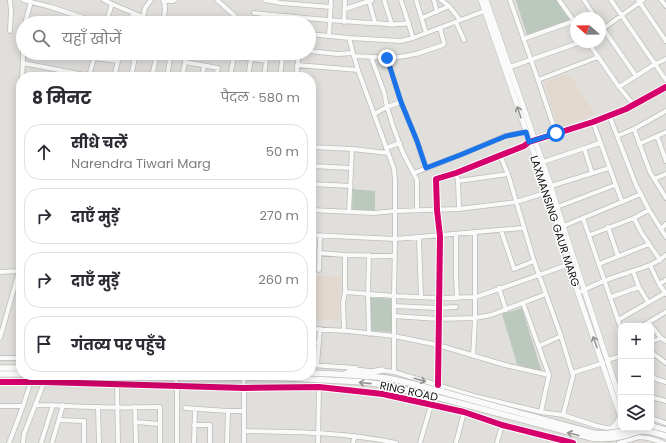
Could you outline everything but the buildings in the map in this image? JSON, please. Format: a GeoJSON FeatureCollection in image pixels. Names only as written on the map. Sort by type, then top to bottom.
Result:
{"type":"FeatureCollection","features":[{"type":"Feature","properties":{"kind":"highway"},"geometry":{"type":"LineString","coordinates":[[0,368],[16,368]]}},
{"type":"Feature","properties":{"kind":"highway"},"geometry":{"type":"LineString","coordinates":[[345,374],[352,370],[372,372],[382,370]]}},
{"type":"Feature","properties":{"kind":"highway","name":"RING ROAD"},"geometry":{"type":"LineString","coordinates":[[316,373],[345,374],[397,380],[593,432],[604,434],[622,431]]}},
{"type":"Feature","properties":{"kind":"highway"},"geometry":{"type":"LineString","coordinates":[[0,374],[16,374]]}},
{"type":"Feature","properties":{"kind":"highway","name":"RING ROAD"},"geometry":{"type":"LineString","coordinates":[[316,379],[364,382],[385,385],[592,438],[611,439],[641,431],[666,436]]}},
{"type":"Feature","properties":{"kind":"highway"},"geometry":{"type":"LineString","coordinates":[[416,392],[421,403]]}},
{"type":"Feature","properties":{"kind":"highway"},"geometry":{"type":"LineString","coordinates":[[654,427],[666,430]]}},
{"type":"Feature","properties":{"kind":"main road","name":"LAXMANSING GAUR MARG"},"geometry":{"type":"LineString","coordinates":[[481,0],[487,10],[510,67],[543,162],[557,207],[578,293],[618,395]]}},
{"type":"Feature","properties":{"kind":"main road","name":"LAXMANSING GAUR MARG"},"geometry":{"type":"LineString","coordinates":[[486,0],[487,10],[529,142],[585,290],[618,408]]}},
{"type":"Feature","properties":{"kind":"main road"},"geometry":{"type":"LineString","coordinates":[[611,429],[618,422]]}},
{"type":"Feature","properties":{"kind":"main road"},"geometry":{"type":"LineString","coordinates":[[623,431],[626,442]]}},
{"type":"Feature","properties":{"kind":"main road"},"geometry":{"type":"LineString","coordinates":[[629,431],[632,441]]}},
{"type":"Feature","properties":{"kind":"street"},"geometry":{"type":"LineString","coordinates":[[10,0],[10,31]]}},
{"type":"Feature","properties":{"kind":"street"},"geometry":{"type":"LineString","coordinates":[[22,0],[51,7],[78,16]]}},
{"type":"Feature","properties":{"kind":"street"},"geometry":{"type":"LineString","coordinates":[[104,0],[140,16]]}},
{"type":"Feature","properties":{"kind":"street"},"geometry":{"type":"LineString","coordinates":[[164,16],[164,1],[175,0]]}},
{"type":"Feature","properties":{"kind":"street"},"geometry":{"type":"LineString","coordinates":[[217,0],[235,16]]}},
{"type":"Feature","properties":{"kind":"street"},"geometry":{"type":"LineString","coordinates":[[265,0],[331,7]]}},
{"type":"Feature","properties":{"kind":"street"},"geometry":{"type":"LineString","coordinates":[[317,0],[317,6]]}},
{"type":"Feature","properties":{"kind":"street"},"geometry":{"type":"LineString","coordinates":[[329,36],[331,0]]}},
{"type":"Feature","properties":{"kind":"street"},"geometry":{"type":"LineString","coordinates":[[344,22],[345,0]]}},
{"type":"Feature","properties":{"kind":"street"},"geometry":{"type":"LineString","coordinates":[[384,0],[392,25]]}},
{"type":"Feature","properties":{"kind":"street"},"geometry":{"type":"LineString","coordinates":[[401,0],[414,38]]}},
{"type":"Feature","properties":{"kind":"street"},"geometry":{"type":"LineString","coordinates":[[416,0],[426,33]]}},
{"type":"Feature","properties":{"kind":"street"},"geometry":{"type":"LineString","coordinates":[[434,0],[437,12]]}},
{"type":"Feature","properties":{"kind":"street"},"geometry":{"type":"LineString","coordinates":[[441,0],[448,6],[458,21],[464,40]]}},
{"type":"Feature","properties":{"kind":"street"},"geometry":{"type":"LineString","coordinates":[[559,0],[570,16]]}},
{"type":"Feature","properties":{"kind":"street"},"geometry":{"type":"LineString","coordinates":[[584,0],[592,12]]}},
{"type":"Feature","properties":{"kind":"street"},"geometry":{"type":"LineString","coordinates":[[611,0],[666,80]]}},
{"type":"Feature","properties":{"kind":"street"},"geometry":{"type":"LineString","coordinates":[[661,0],[666,6]]}},
{"type":"Feature","properties":{"kind":"street"},"geometry":{"type":"LineString","coordinates":[[143,16],[145,8],[150,1]]}},
{"type":"Feature","properties":{"kind":"street"},"geometry":{"type":"LineString","coordinates":[[345,9],[370,1],[375,23]]}},
{"type":"Feature","properties":{"kind":"street"},"geometry":{"type":"LineString","coordinates":[[511,1],[556,133]]}},
{"type":"Feature","properties":{"kind":"street"},"geometry":{"type":"LineString","coordinates":[[606,27],[640,1],[666,40]]}},
{"type":"Feature","properties":{"kind":"street"},"geometry":{"type":"LineString","coordinates":[[27,16],[30,2]]}},
{"type":"Feature","properties":{"kind":"street"},"geometry":{"type":"LineString","coordinates":[[108,16],[112,4]]}},
{"type":"Feature","properties":{"kind":"street"},"geometry":{"type":"LineString","coordinates":[[422,18],[448,6]]}},
{"type":"Feature","properties":{"kind":"street"},"geometry":{"type":"LineString","coordinates":[[316,35],[401,41],[414,38],[487,10]]}},
{"type":"Feature","properties":{"kind":"street"},"geometry":{"type":"LineString","coordinates":[[254,13],[280,16]]}},
{"type":"Feature","properties":{"kind":"street"},"geometry":{"type":"LineString","coordinates":[[316,19],[392,25],[409,23]]}},
{"type":"Feature","properties":{"kind":"street"},"geometry":{"type":"LineString","coordinates":[[523,39],[570,25]]}},
{"type":"Feature","properties":{"kind":"street"},"geometry":{"type":"LineString","coordinates":[[316,51],[387,58],[410,56],[443,45],[445,42],[440,28]]}},
{"type":"Feature","properties":{"kind":"street"},"geometry":{"type":"LineString","coordinates":[[606,35],[636,76]]}},
{"type":"Feature","properties":{"kind":"street"},"geometry":{"type":"LineString","coordinates":[[349,38],[358,70],[394,169],[394,372]]}},
{"type":"Feature","properties":{"kind":"street"},"geometry":{"type":"LineString","coordinates":[[510,67],[570,46]]}},
{"type":"Feature","properties":{"kind":"street"},"geometry":{"type":"LineString","coordinates":[[592,48],[619,87],[634,105]]}},
{"type":"Feature","properties":{"kind":"street"},"geometry":{"type":"LineString","coordinates":[[371,57],[400,143],[417,180],[417,210]]}},
{"type":"Feature","properties":{"kind":"street"},"geometry":{"type":"LineString","coordinates":[[538,80],[598,57]]}},
{"type":"Feature","properties":{"kind":"street"},"geometry":{"type":"LineString","coordinates":[[387,58],[401,102],[426,168]]}},
{"type":"Feature","properties":{"kind":"street"},"geometry":{"type":"LineString","coordinates":[[619,87],[666,58]]}},
{"type":"Feature","properties":{"kind":"street"},"geometry":{"type":"LineString","coordinates":[[91,72],[93,60]]}},
{"type":"Feature","properties":{"kind":"street"},"geometry":{"type":"LineString","coordinates":[[114,60],[118,61],[115,72]]}},
{"type":"Feature","properties":{"kind":"street"},"geometry":{"type":"LineString","coordinates":[[153,72],[156,60]]}},
{"type":"Feature","properties":{"kind":"street"},"geometry":{"type":"LineString","coordinates":[[167,72],[170,60]]}},
{"type":"Feature","properties":{"kind":"street"},"geometry":{"type":"LineString","coordinates":[[231,72],[233,60]]}},
{"type":"Feature","properties":{"kind":"street"},"geometry":{"type":"LineString","coordinates":[[249,72],[251,60]]}},
{"type":"Feature","properties":{"kind":"street"},"geometry":{"type":"LineString","coordinates":[[258,60],[266,61],[265,72]]}},
{"type":"Feature","properties":{"kind":"street"},"geometry":{"type":"LineString","coordinates":[[281,72],[282,60]]}},
{"type":"Feature","properties":{"kind":"street"},"geometry":{"type":"LineString","coordinates":[[296,72],[298,60]]}},
{"type":"Feature","properties":{"kind":"street"},"geometry":{"type":"LineString","coordinates":[[132,72],[134,61]]}},
{"type":"Feature","properties":{"kind":"street"},"geometry":{"type":"LineString","coordinates":[[183,72],[185,62],[218,68],[217,72]]}},
{"type":"Feature","properties":{"kind":"street"},"geometry":{"type":"LineString","coordinates":[[22,72],[23,63],[68,72]]}},
{"type":"Feature","properties":{"kind":"street"},"geometry":{"type":"LineString","coordinates":[[297,65],[358,70]]}},
{"type":"Feature","properties":{"kind":"street"},"geometry":{"type":"LineString","coordinates":[[203,72],[204,66]]}},
{"type":"Feature","properties":{"kind":"street"},"geometry":{"type":"LineString","coordinates":[[438,385],[440,236],[436,179],[524,146],[529,142],[593,122],[626,109],[666,86]]}},
{"type":"Feature","properties":{"kind":"street"},"geometry":{"type":"LineString","coordinates":[[374,114],[401,102]]}},
{"type":"Feature","properties":{"kind":"street"},"geometry":{"type":"LineString","coordinates":[[617,136],[634,129],[666,111]]}},
{"type":"Feature","properties":{"kind":"street"},"geometry":{"type":"LineString","coordinates":[[609,115],[636,185],[649,210],[666,237]]}},
{"type":"Feature","properties":{"kind":"street"},"geometry":{"type":"LineString","coordinates":[[593,122],[622,202]]}},
{"type":"Feature","properties":{"kind":"street"},"geometry":{"type":"LineString","coordinates":[[634,129],[647,165],[666,198]]}},
{"type":"Feature","properties":{"kind":"street"},"geometry":{"type":"LineString","coordinates":[[414,173],[506,136],[526,132]]}},
{"type":"Feature","properties":{"kind":"street"},"geometry":{"type":"LineString","coordinates":[[640,144],[666,132]]}},
{"type":"Feature","properties":{"kind":"street"},"geometry":{"type":"LineString","coordinates":[[657,136],[666,161]]}},
{"type":"Feature","properties":{"kind":"street"},"geometry":{"type":"LineString","coordinates":[[316,147],[387,150],[400,143]]}},
{"type":"Feature","properties":{"kind":"street"},"geometry":{"type":"LineString","coordinates":[[543,162],[600,143]]}},
{"type":"Feature","properties":{"kind":"street"},"geometry":{"type":"LineString","coordinates":[[584,148],[592,173]]}},
{"type":"Feature","properties":{"kind":"street"},"geometry":{"type":"LineString","coordinates":[[349,212],[352,149]]}},
{"type":"Feature","properties":{"kind":"street"},"geometry":{"type":"LineString","coordinates":[[500,155],[508,174],[523,228],[561,336],[573,376],[563,415]]}},
{"type":"Feature","properties":{"kind":"street"},"geometry":{"type":"LineString","coordinates":[[316,166],[351,168]]}},
{"type":"Feature","properties":{"kind":"street"},"geometry":{"type":"LineString","coordinates":[[551,186],[609,168]]}},
{"type":"Feature","properties":{"kind":"street"},"geometry":{"type":"LineString","coordinates":[[456,172],[458,181],[459,209]]}},
{"type":"Feature","properties":{"kind":"street"},"geometry":{"type":"LineString","coordinates":[[458,181],[508,174]]}},
{"type":"Feature","properties":{"kind":"street"},"geometry":{"type":"LineString","coordinates":[[654,179],[666,174]]}},
{"type":"Feature","properties":{"kind":"street"},"geometry":{"type":"LineString","coordinates":[[316,184],[351,186]]}},
{"type":"Feature","properties":{"kind":"street"},"geometry":{"type":"LineString","coordinates":[[557,207],[615,185]]}},
{"type":"Feature","properties":{"kind":"street"},"geometry":{"type":"LineString","coordinates":[[316,210],[374,213],[459,209],[516,202],[548,192]]}},
{"type":"Feature","properties":{"kind":"street"},"geometry":{"type":"LineString","coordinates":[[561,227],[642,194]]}},
{"type":"Feature","properties":{"kind":"street"},"geometry":{"type":"LineString","coordinates":[[590,235],[634,218],[649,210]]}},
{"type":"Feature","properties":{"kind":"street"},"geometry":{"type":"LineString","coordinates":[[583,218],[619,323]]}},
{"type":"Feature","properties":{"kind":"street"},"geometry":{"type":"LineString","coordinates":[[634,218],[660,260]]}},
{"type":"Feature","properties":{"kind":"street"},"geometry":{"type":"LineString","coordinates":[[661,229],[666,224]]}},
{"type":"Feature","properties":{"kind":"street"},"geometry":{"type":"LineString","coordinates":[[316,235],[395,239],[523,228]]}},
{"type":"Feature","properties":{"kind":"street"},"geometry":{"type":"LineString","coordinates":[[608,228],[618,256]]}},
{"type":"Feature","properties":{"kind":"street"},"geometry":{"type":"LineString","coordinates":[[502,230],[514,269],[534,262]]}},
{"type":"Feature","properties":{"kind":"street"},"geometry":{"type":"LineString","coordinates":[[473,356],[476,297],[475,233]]}},
{"type":"Feature","properties":{"kind":"street"},"geometry":{"type":"LineString","coordinates":[[456,234],[458,298]]}},
{"type":"Feature","properties":{"kind":"street"},"geometry":{"type":"LineString","coordinates":[[319,270],[320,235]]}},
{"type":"Feature","properties":{"kind":"street"},"geometry":{"type":"LineString","coordinates":[[419,238],[421,297]]}},
{"type":"Feature","properties":{"kind":"street"},"geometry":{"type":"LineString","coordinates":[[599,264],[649,244]]}},
{"type":"Feature","properties":{"kind":"street"},"geometry":{"type":"LineString","coordinates":[[319,253],[395,256]]}},
{"type":"Feature","properties":{"kind":"street"},"geometry":{"type":"LineString","coordinates":[[344,330],[343,303],[345,292],[345,255]]}},
{"type":"Feature","properties":{"kind":"street"},"geometry":{"type":"LineString","coordinates":[[369,255],[369,334]]}},
{"type":"Feature","properties":{"kind":"street"},"geometry":{"type":"LineString","coordinates":[[578,293],[605,281],[650,265],[666,255]]}},
{"type":"Feature","properties":{"kind":"street"},"geometry":{"type":"LineString","coordinates":[[345,292],[439,298],[476,297],[570,264]]}},
{"type":"Feature","properties":{"kind":"street"},"geometry":{"type":"LineString","coordinates":[[618,320],[648,302],[666,294],[659,284],[650,265]]}},
{"type":"Feature","properties":{"kind":"street"},"geometry":{"type":"LineString","coordinates":[[0,272],[16,271]]}},
{"type":"Feature","properties":{"kind":"street"},"geometry":{"type":"LineString","coordinates":[[633,271],[639,287],[648,302]]}},
{"type":"Feature","properties":{"kind":"street"},"geometry":{"type":"LineString","coordinates":[[659,284],[666,280]]}},
{"type":"Feature","properties":{"kind":"street"},"geometry":{"type":"LineString","coordinates":[[0,338],[16,282]]}},
{"type":"Feature","properties":{"kind":"street"},"geometry":{"type":"LineString","coordinates":[[611,297],[639,287]]}},
{"type":"Feature","properties":{"kind":"street"},"geometry":{"type":"LineString","coordinates":[[499,288],[506,310]]}},
{"type":"Feature","properties":{"kind":"street"},"geometry":{"type":"LineString","coordinates":[[394,316],[438,319],[475,318],[506,310],[546,294]]}},
{"type":"Feature","properties":{"kind":"street"},"geometry":{"type":"LineString","coordinates":[[522,303],[549,375],[541,412]]}},
{"type":"Feature","properties":{"kind":"street"},"geometry":{"type":"LineString","coordinates":[[394,306],[438,308],[456,307]]}},
{"type":"Feature","properties":{"kind":"street"},"geometry":{"type":"LineString","coordinates":[[666,312],[649,322],[661,338],[666,341]]}},
{"type":"Feature","properties":{"kind":"street"},"geometry":{"type":"LineString","coordinates":[[316,330],[344,330],[394,336],[438,345],[504,365],[549,375]]}},
{"type":"Feature","properties":{"kind":"street"},"geometry":{"type":"LineString","coordinates":[[320,330],[317,365],[394,372],[474,396],[541,412],[563,415],[586,423],[611,429],[618,428]]}},
{"type":"Feature","properties":{"kind":"street"},"geometry":{"type":"LineString","coordinates":[[539,346],[561,336]]}},
{"type":"Feature","properties":{"kind":"street"},"geometry":{"type":"LineString","coordinates":[[654,341],[661,338]]}},
{"type":"Feature","properties":{"kind":"street"},"geometry":{"type":"LineString","coordinates":[[654,354],[666,363]]}},
{"type":"Feature","properties":{"kind":"street"},"geometry":{"type":"LineString","coordinates":[[572,373],[618,357]]}},
{"type":"Feature","properties":{"kind":"street"},"geometry":{"type":"LineString","coordinates":[[0,358],[16,358]]}},
{"type":"Feature","properties":{"kind":"street"},"geometry":{"type":"LineString","coordinates":[[654,378],[666,382]]}},
{"type":"Feature","properties":{"kind":"street"},"geometry":{"type":"LineString","coordinates":[[118,443],[117,384],[121,380]]}},
{"type":"Feature","properties":{"kind":"street"},"geometry":{"type":"LineString","coordinates":[[176,380],[177,443]]}},
{"type":"Feature","properties":{"kind":"street"},"geometry":{"type":"LineString","coordinates":[[243,380],[244,443]]}},
{"type":"Feature","properties":{"kind":"street"},"geometry":{"type":"LineString","coordinates":[[10,443],[32,381]]}},
{"type":"Feature","properties":{"kind":"street"},"geometry":{"type":"LineString","coordinates":[[0,382],[32,381],[244,388],[319,387],[383,394],[464,412],[502,425],[573,443]]}},
{"type":"Feature","properties":{"kind":"street"},"geometry":{"type":"LineString","coordinates":[[23,443],[24,434],[44,382]]}},
{"type":"Feature","properties":{"kind":"street"},"geometry":{"type":"LineString","coordinates":[[318,443],[319,387]]}},
{"type":"Feature","properties":{"kind":"street"},"geometry":{"type":"LineString","coordinates":[[654,398],[666,401]]}},
{"type":"Feature","properties":{"kind":"street"},"geometry":{"type":"LineString","coordinates":[[35,405],[160,407],[160,443]]}},
{"type":"Feature","properties":{"kind":"street"},"geometry":{"type":"LineString","coordinates":[[41,443],[53,405]]}},
{"type":"Feature","properties":{"kind":"street"},"geometry":{"type":"LineString","coordinates":[[420,443],[431,405]]}},
{"type":"Feature","properties":{"kind":"street"},"geometry":{"type":"LineString","coordinates":[[0,406],[23,406]]}},
{"type":"Feature","properties":{"kind":"street"},"geometry":{"type":"LineString","coordinates":[[52,443],[63,406]]}},
{"type":"Feature","properties":{"kind":"street"},"geometry":{"type":"LineString","coordinates":[[98,407],[99,443]]}},
{"type":"Feature","properties":{"kind":"street"},"geometry":{"type":"LineString","coordinates":[[135,407],[136,443]]}},
{"type":"Feature","properties":{"kind":"street"},"geometry":{"type":"LineString","coordinates":[[185,408],[244,411]]}},
{"type":"Feature","properties":{"kind":"street"},"geometry":{"type":"LineString","coordinates":[[194,443],[195,409]]}},
{"type":"Feature","properties":{"kind":"street"},"geometry":{"type":"LineString","coordinates":[[227,443],[228,411]]}},
{"type":"Feature","properties":{"kind":"street"},"geometry":{"type":"LineString","coordinates":[[456,443],[464,412]]}},
{"type":"Feature","properties":{"kind":"street"},"geometry":{"type":"LineString","coordinates":[[654,419],[666,423]]}},
{"type":"Feature","properties":{"kind":"street"},"geometry":{"type":"LineString","coordinates":[[59,420],[84,422],[84,443]]}},
{"type":"Feature","properties":{"kind":"street"},"geometry":{"type":"LineString","coordinates":[[136,422],[160,424]]}},
{"type":"Feature","properties":{"kind":"street"},"geometry":{"type":"LineString","coordinates":[[194,425],[210,425],[210,443]]}},
{"type":"Feature","properties":{"kind":"street"},"geometry":{"type":"LineString","coordinates":[[497,443],[502,425]]}},
{"type":"Feature","properties":{"kind":"street"},"geometry":{"type":"LineString","coordinates":[[244,431],[318,432],[396,443]]}},
{"type":"Feature","properties":{"kind":"street"},"geometry":{"type":"LineString","coordinates":[[353,443],[354,436]]}},
{"type":"Feature","properties":{"kind":"street"},"geometry":{"type":"LineString","coordinates":[[619,443],[632,441],[639,437],[664,443]]}},
{"type":"Feature","properties":{"kind":"shaded area"},"geometry":{"type":"Polygon","coordinates":[[[559,0],[570,20],[528,38],[516,1],[559,0]]]}},
{"type":"Feature","properties":{"kind":"shaded area"},"geometry":{"type":"Polygon","coordinates":[[[566,74],[573,79],[595,114],[559,128],[544,83],[566,74]]]}},
{"type":"Feature","properties":{"kind":"shaded area"},"geometry":{"type":"Polygon","coordinates":[[[353,189],[375,191],[375,210],[352,210],[353,189]]]}},
{"type":"Feature","properties":{"kind":"shaded area"},"geometry":{"type":"Polygon","coordinates":[[[316,275],[341,277],[339,320],[316,319],[316,275]]]}},
{"type":"Feature","properties":{"kind":"shaded area"},"geometry":{"type":"Polygon","coordinates":[[[370,297],[391,299],[393,332],[371,331],[370,297]]]}},
{"type":"Feature","properties":{"kind":"shaded area"},"geometry":{"type":"Polygon","coordinates":[[[522,308],[542,373],[517,364],[502,314],[522,308]]]}},
{"type":"Feature","properties":{"kind":"cycle path"},"geometry":{"type":"LineString","coordinates":[[438,385],[440,236],[436,179],[456,173],[524,146],[529,142],[593,122],[626,109],[666,87]]}},
{"type":"Feature","properties":{"kind":"cycle path"},"geometry":{"type":"LineString","coordinates":[[0,382],[244,388],[319,387],[383,394],[464,412],[502,425],[573,443]]}},
{"type":"Feature","properties":{"kind":"route"},"geometry":{"type":"LineString","coordinates":[[387,58],[401,102],[426,168],[506,136],[526,132],[529,142],[556,133]]}}]}
